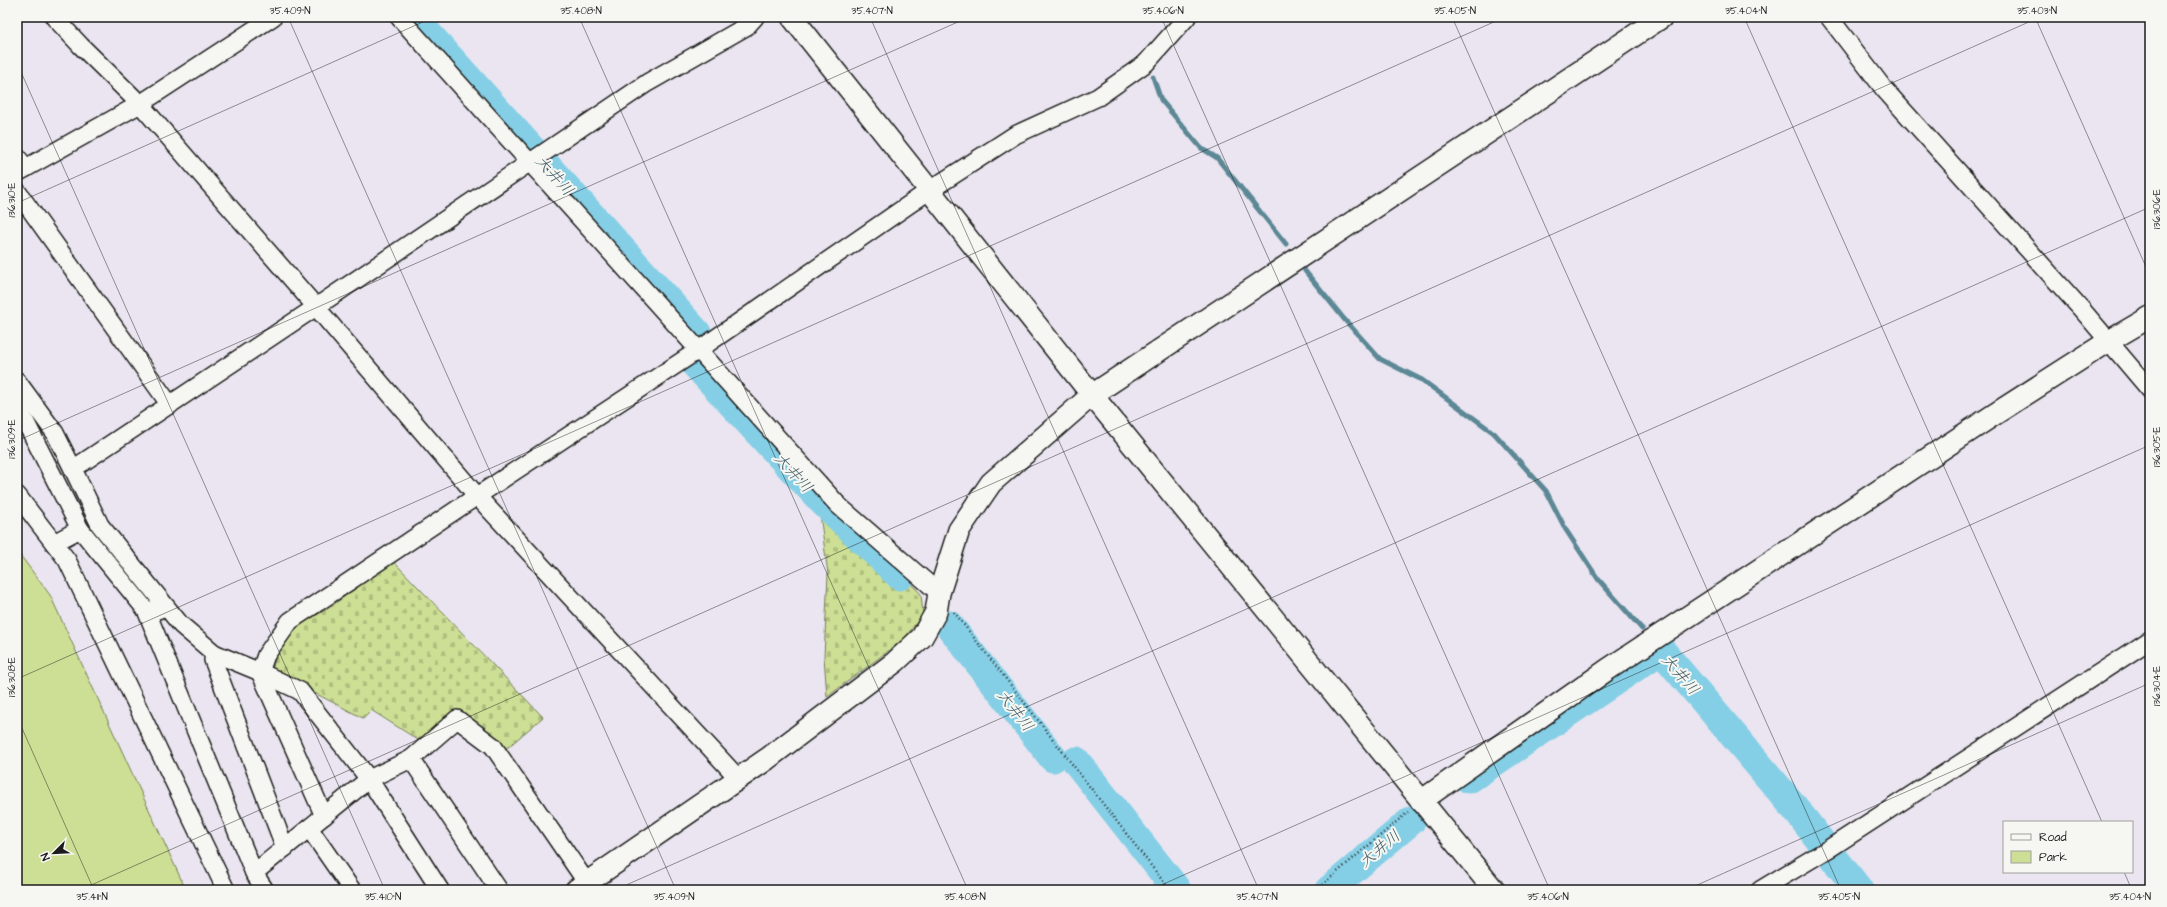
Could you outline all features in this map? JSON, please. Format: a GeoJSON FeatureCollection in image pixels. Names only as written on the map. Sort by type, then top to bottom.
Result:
{"type":"FeatureCollection","features":[{"type":"Feature","properties":{"kind":"street"},"geometry":{"type":"LineString","coordinates":[[54,17],[140,104],[477,496],[738,778]]}},
{"type":"Feature","properties":{"kind":"street"},"geometry":{"type":"LineString","coordinates":[[20,166],[140,104],[273,17]]}},
{"type":"Feature","properties":{"kind":"street"},"geometry":{"type":"LineString","coordinates":[[399,17],[697,351],[838,505],[939,593]]}},
{"type":"Feature","properties":{"kind":"street"},"geometry":{"type":"LineString","coordinates":[[74,469],[647,83],[747,26],[755,17]]}},
{"type":"Feature","properties":{"kind":"street"},"geometry":{"type":"LineString","coordinates":[[792,17],[1092,395],[1494,890]]}},
{"type":"Feature","properties":{"kind":"street"},"geometry":{"type":"LineString","coordinates":[[324,816],[260,672],[266,655],[290,620],[697,351],[930,190],[1015,136],[1098,97],[1146,64],[1187,17]]}},
{"type":"Feature","properties":{"kind":"street"},"geometry":{"type":"LineString","coordinates":[[254,874],[369,779],[411,759],[457,719],[492,746],[580,888],[738,778],[900,657],[922,637],[936,612],[939,593],[959,530],[991,483],[1092,395],[1662,17]]}},
{"type":"Feature","properties":{"kind":"street"},"geometry":{"type":"LineString","coordinates":[[1828,17],[1884,89],[2109,341],[2150,390]]}},
{"type":"Feature","properties":{"kind":"street"},"geometry":{"type":"LineString","coordinates":[[17,191],[170,405]]}},
{"type":"Feature","properties":{"kind":"street"},"geometry":{"type":"LineString","coordinates":[[1421,801],[1607,670],[1992,416],[2109,341],[2150,317]]}},
{"type":"Feature","properties":{"kind":"street"},"geometry":{"type":"LineString","coordinates":[[17,381],[55,432],[100,525],[168,610],[181,625],[214,653],[260,672],[300,691],[369,779],[440,890]]}},
{"type":"Feature","properties":{"kind":"street"},"geometry":{"type":"LineString","coordinates":[[17,405],[80,529],[146,610],[254,874],[265,890]]}},
{"type":"Feature","properties":{"kind":"street"},"geometry":{"type":"LineString","coordinates":[[17,495],[67,560],[226,890]]}},
{"type":"Feature","properties":{"kind":"street"},"geometry":{"type":"LineString","coordinates":[[54,543],[80,529]]}},
{"type":"Feature","properties":{"kind":"street"},"geometry":{"type":"LineString","coordinates":[[146,610],[168,610]]}},
{"type":"Feature","properties":{"kind":"street"},"geometry":{"type":"LineString","coordinates":[[1760,890],[1825,851],[2150,640]]}},
{"type":"Feature","properties":{"kind":"street"},"geometry":{"type":"LineString","coordinates":[[214,653],[213,660],[285,848]]}},
{"type":"Feature","properties":{"kind":"street"},"geometry":{"type":"LineString","coordinates":[[411,759],[500,890]]}},
{"type":"Feature","properties":{"kind":"street"},"geometry":{"type":"LineString","coordinates":[[309,828],[352,890]]}},
{"type":"Feature","properties":{"kind":"path"},"geometry":{"type":"LineString","coordinates":[[939,593],[1170,890]]}},
{"type":"Feature","properties":{"kind":"path"},"geometry":{"type":"LineString","coordinates":[[1316,890],[1421,801]]}},
{"type":"Feature","properties":{"kind":"green space"},"geometry":{"type":"Polygon","coordinates":[[[827,511],[886,565],[890,572],[905,578],[921,594],[923,614],[904,639],[827,697],[824,657],[828,574],[820,514],[827,511]]]}},
{"type":"Feature","properties":{"kind":"green space"},"geometry":{"type":"Polygon","coordinates":[[[17,551],[50,595],[186,890],[17,890],[17,551]]]}},
{"type":"Feature","properties":{"kind":"green space"},"geometry":{"type":"Polygon","coordinates":[[[393,561],[543,717],[506,749],[452,711],[423,743],[371,710],[363,718],[272,671],[279,644],[294,628],[329,608],[393,561]]]}},
{"type":"Feature","properties":{"kind":"waterway","name":"大井川"},"geometry":{"type":"LineString","coordinates":[[413,17],[697,333]]}},
{"type":"Feature","properties":{"kind":"waterway"},"geometry":{"type":"LineString","coordinates":[[1153,77],[1161,100],[1201,148],[1217,158],[1286,244]]}},
{"type":"Feature","properties":{"kind":"waterway"},"geometry":{"type":"LineString","coordinates":[[1305,271],[1344,319],[1380,359],[1422,380],[1494,433],[1546,491],[1566,530],[1598,579],[1642,629]]}},
{"type":"Feature","properties":{"kind":"waterway","name":"大井川"},"geometry":{"type":"LineString","coordinates":[[694,363],[821,500],[900,576]]}},
{"type":"Feature","properties":{"kind":"waterway","name":"大井川"},"geometry":{"type":"LineString","coordinates":[[949,625],[1053,758]]}},
{"type":"Feature","properties":{"kind":"waterway","name":"大井川"},"geometry":{"type":"LineString","coordinates":[[1469,779],[1661,650],[1790,802],[1859,890]]}},
{"type":"Feature","properties":{"kind":"waterway","name":"大井川"},"geometry":{"type":"LineString","coordinates":[[1076,761],[1177,890]]}},
{"type":"Feature","properties":{"kind":"waterway","name":"大井川"},"geometry":{"type":"LineString","coordinates":[[1329,890],[1411,821]]}}]}
